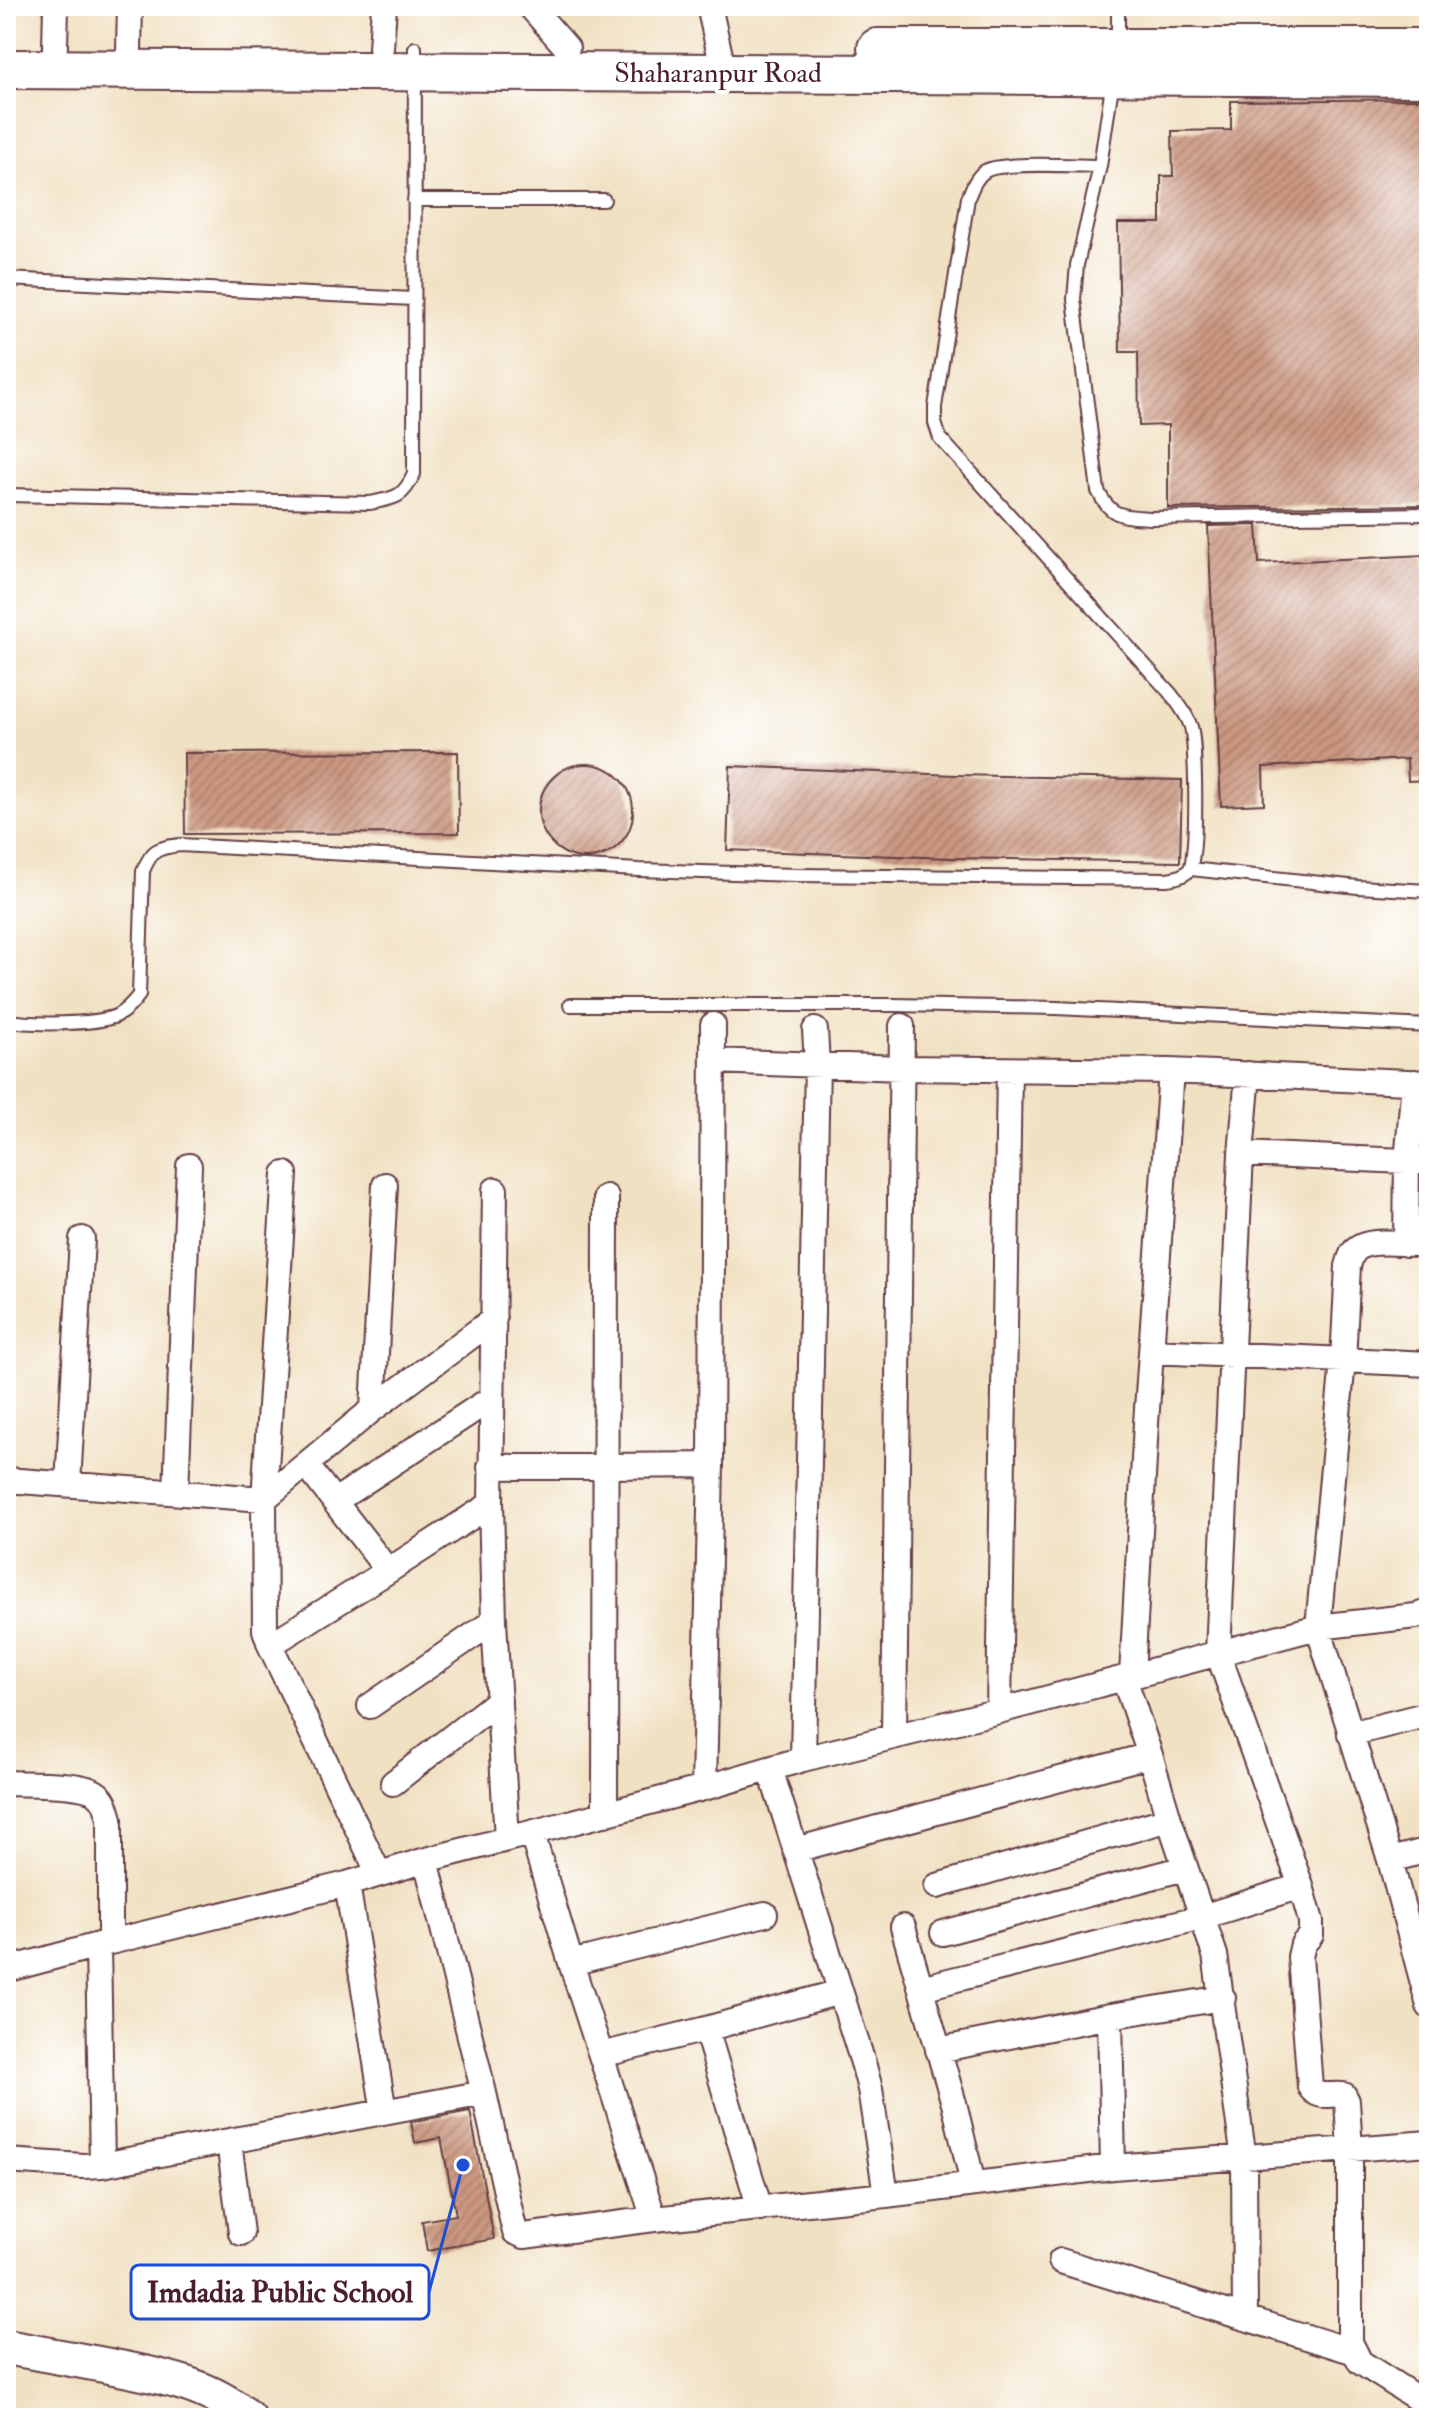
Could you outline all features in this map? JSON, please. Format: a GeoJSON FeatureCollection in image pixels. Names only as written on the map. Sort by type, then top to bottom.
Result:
{"type":"FeatureCollection","features":[{"type":"Feature","properties":{"kind":"main road","name":"Shaharanpur Road"},"geometry":{"type":"LineString","coordinates":[[6,47],[403,56],[1116,62],[1429,77]]}},
{"type":"Feature","properties":{"kind":"main road","name":"Shaharanpur Road"},"geometry":{"type":"LineString","coordinates":[[6,69],[567,48],[721,60]]}},
{"type":"Feature","properties":{"kind":"main road","name":"Shaharanpur Road"},"geometry":{"type":"LineString","coordinates":[[1116,62],[1429,48]]}},
{"type":"Feature","properties":{"kind":"street"},"geometry":{"type":"LineString","coordinates":[[55,47],[56,6]]}},
{"type":"Feature","properties":{"kind":"street"},"geometry":{"type":"LineString","coordinates":[[129,49],[130,6]]}},
{"type":"Feature","properties":{"kind":"street"},"geometry":{"type":"LineString","coordinates":[[384,6],[403,56]]}},
{"type":"Feature","properties":{"kind":"street"},"geometry":{"type":"LineString","coordinates":[[530,6],[567,48]]}},
{"type":"Feature","properties":{"kind":"street"},"geometry":{"type":"LineString","coordinates":[[709,6],[721,60]]}},
{"type":"Feature","properties":{"kind":"street"},"geometry":{"type":"LineString","coordinates":[[704,1788],[711,1465],[713,1025]]}},
{"type":"Feature","properties":{"kind":"street"},"geometry":{"type":"LineString","coordinates":[[894,1736],[902,1026]]}},
{"type":"Feature","properties":{"kind":"street"},"geometry":{"type":"LineString","coordinates":[[803,1759],[817,1064],[815,1030]]}},
{"type":"Feature","properties":{"kind":"street"},"geometry":{"type":"LineString","coordinates":[[713,1061],[902,1068],[1171,1071],[1421,1083],[1417,1244],[1369,1243],[1358,1247],[1348,1266],[1343,1361],[1318,1627],[1390,1860],[1429,2006]]}},
{"type":"Feature","properties":{"kind":"street"},"geometry":{"type":"LineString","coordinates":[[999,1711],[1009,1070]]}},
{"type":"Feature","properties":{"kind":"street"},"geometry":{"type":"LineString","coordinates":[[1171,1071],[1128,1677],[1169,1819],[1215,1955],[1223,1998],[1244,2159],[1245,2318]]}},
{"type":"Feature","properties":{"kind":"street"},"geometry":{"type":"LineString","coordinates":[[1248,1074],[1241,1154],[1218,1653],[1301,1886],[1312,1927],[1300,1957],[1310,2087],[1313,2093],[1321,2096],[1344,2095],[1347,2101],[1352,2351],[1360,2362],[1429,2406]]}},
{"type":"Feature","properties":{"kind":"street"},"geometry":{"type":"LineString","coordinates":[[1241,1154],[1418,1162]]}},
{"type":"Feature","properties":{"kind":"street"},"geometry":{"type":"LineString","coordinates":[[176,1492],[189,1166]]}},
{"type":"Feature","properties":{"kind":"street"},"geometry":{"type":"LineString","coordinates":[[285,1174],[264,1499],[264,1615],[270,1645],[379,1874]]}},
{"type":"Feature","properties":{"kind":"street"},"geometry":{"type":"LineString","coordinates":[[373,1409],[385,1185]]}},
{"type":"Feature","properties":{"kind":"street"},"geometry":{"type":"LineString","coordinates":[[495,1190],[490,1467],[494,1621],[507,1839]]}},
{"type":"Feature","properties":{"kind":"street"},"geometry":{"type":"LineString","coordinates":[[605,1814],[606,1197]]}},
{"type":"Feature","properties":{"kind":"street"},"geometry":{"type":"LineString","coordinates":[[68,1484],[82,1239]]}},
{"type":"Feature","properties":{"kind":"street"},"geometry":{"type":"LineString","coordinates":[[6,1480],[264,1499],[373,1409],[494,1319]]}},
{"type":"Feature","properties":{"kind":"street"},"geometry":{"type":"LineString","coordinates":[[1152,1351],[1429,1364]]}},
{"type":"Feature","properties":{"kind":"street"},"geometry":{"type":"LineString","coordinates":[[335,1501],[492,1398]]}},
{"type":"Feature","properties":{"kind":"street"},"geometry":{"type":"LineString","coordinates":[[490,1467],[711,1465]]}},
{"type":"Feature","properties":{"kind":"street"},"geometry":{"type":"LineString","coordinates":[[307,1466],[388,1571]]}},
{"type":"Feature","properties":{"kind":"street"},"geometry":{"type":"LineString","coordinates":[[270,1645],[491,1504]]}},
{"type":"Feature","properties":{"kind":"street"},"geometry":{"type":"LineString","coordinates":[[6,1970],[347,1884],[803,1759],[1318,1627],[1403,1618],[1429,1612]]}},
{"type":"Feature","properties":{"kind":"street"},"geometry":{"type":"LineString","coordinates":[[370,1706],[494,1621]]}},
{"type":"Feature","properties":{"kind":"street"},"geometry":{"type":"LineString","coordinates":[[393,1783],[499,1700]]}},
{"type":"Feature","properties":{"kind":"street"},"geometry":{"type":"LineString","coordinates":[[1350,1734],[1429,1714]]}},
{"type":"Feature","properties":{"kind":"street"},"geometry":{"type":"LineString","coordinates":[[795,1850],[1150,1755]]}},
{"type":"Feature","properties":{"kind":"street"},"geometry":{"type":"LineString","coordinates":[[770,1769],[870,2089],[886,2195]]}},
{"type":"Feature","properties":{"kind":"street"},"geometry":{"type":"LineString","coordinates":[[6,1783],[81,1787],[96,1792],[106,1802],[110,1819],[104,1943],[102,2165]]}},
{"type":"Feature","properties":{"kind":"street"},"geometry":{"type":"LineString","coordinates":[[937,1886],[1169,1819]]}},
{"type":"Feature","properties":{"kind":"street"},"geometry":{"type":"LineString","coordinates":[[532,1834],[654,2219]]}},
{"type":"Feature","properties":{"kind":"street"},"geometry":{"type":"LineString","coordinates":[[1390,1860],[1429,1850]]}},
{"type":"Feature","properties":{"kind":"street"},"geometry":{"type":"LineString","coordinates":[[426,1860],[515,2232],[524,2236],[1113,2167],[1429,2143]]}},
{"type":"Feature","properties":{"kind":"street"},"geometry":{"type":"LineString","coordinates":[[943,1933],[1185,1868]]}},
{"type":"Feature","properties":{"kind":"street"},"geometry":{"type":"LineString","coordinates":[[347,1884],[384,2112]]}},
{"type":"Feature","properties":{"kind":"street"},"geometry":{"type":"LineString","coordinates":[[921,1988],[1202,1917],[1301,1886]]}},
{"type":"Feature","properties":{"kind":"street"},"geometry":{"type":"LineString","coordinates":[[571,1963],[765,1914]]}},
{"type":"Feature","properties":{"kind":"street"},"geometry":{"type":"LineString","coordinates":[[903,1927],[955,2107],[973,2184]]}},
{"type":"Feature","properties":{"kind":"street"},"geometry":{"type":"LineString","coordinates":[[601,2055],[840,1992]]}},
{"type":"Feature","properties":{"kind":"street"},"geometry":{"type":"LineString","coordinates":[[938,2050],[1110,2016],[1223,1998]]}},
{"type":"Feature","properties":{"kind":"street"},"geometry":{"type":"LineString","coordinates":[[1110,2016],[1113,2167]]}},
{"type":"Feature","properties":{"kind":"street"},"geometry":{"type":"LineString","coordinates":[[706,2029],[760,2209]]}},
{"type":"Feature","properties":{"kind":"street"},"geometry":{"type":"LineString","coordinates":[[6,2161],[102,2165],[484,2093]]}},
{"type":"Feature","properties":{"kind":"street"},"geometry":{"type":"LineString","coordinates":[[229,2142],[241,2233]]}},
{"type":"Feature","properties":{"kind":"street"},"geometry":{"type":"LineString","coordinates":[[1061,2261],[1352,2351]]}},
{"type":"Feature","properties":{"kind":"street"},"geometry":{"type":"LineString","coordinates":[[6,2347],[148,2374],[198,2387],[220,2397],[248,2418]]}},
{"type":"Feature","properties":{"kind":"lane"},"geometry":{"type":"LineString","coordinates":[[1118,6],[1116,62],[1100,166],[1077,265],[1074,299],[1098,491],[1106,508],[1122,516],[1150,518],[1429,514]]}},
{"type":"Feature","properties":{"kind":"lane"},"geometry":{"type":"LineString","coordinates":[[8,495],[370,503],[393,499],[406,491],[414,474],[414,200],[403,56]]}},
{"type":"Feature","properties":{"kind":"lane"},"geometry":{"type":"LineString","coordinates":[[6,1020],[19,1023],[95,1021],[130,1008],[139,995],[143,871],[149,855],[161,847],[180,845],[639,870],[796,875],[1166,879],[1182,876],[1191,869],[1194,851],[1194,746],[1184,711],[940,438],[935,423],[968,198],[974,183],[985,171],[1001,166],[1100,166]]}},
{"type":"Feature","properties":{"kind":"lane"},"geometry":{"type":"LineString","coordinates":[[414,200],[604,200]]}},
{"type":"Feature","properties":{"kind":"lane"},"geometry":{"type":"LineString","coordinates":[[6,279],[413,299]]}},
{"type":"Feature","properties":{"kind":"lane"},"geometry":{"type":"LineString","coordinates":[[1191,869],[1358,887],[1429,891]]}},
{"type":"Feature","properties":{"kind":"lane"},"geometry":{"type":"LineString","coordinates":[[570,1005],[1056,1008],[1429,1026]]}},
{"type":"Feature","properties":{"kind":"building"},"geometry":{"type":"Polygon","coordinates":[[[1429,99],[1429,505],[1168,508],[1168,425],[1139,426],[1138,352],[1120,352],[1118,223],[1161,223],[1161,176],[1173,176],[1172,131],[1231,130],[1231,101],[1429,99]]]}},
{"type":"Feature","properties":{"kind":"building"},"geometry":{"type":"Polygon","coordinates":[[[1257,525],[1259,563],[1425,555],[1429,634],[1429,780],[1408,781],[1407,759],[1263,767],[1264,804],[1221,806],[1208,526],[1257,525]]]}},
{"type":"Feature","properties":{"kind":"building"},"geometry":{"type":"Polygon","coordinates":[[[458,752],[459,833],[185,834],[184,753],[458,752]]]}},
{"type":"Feature","properties":{"kind":"building"},"geometry":{"type":"Polygon","coordinates":[[[586,764],[604,768],[619,778],[629,793],[633,811],[629,829],[619,844],[604,854],[586,858],[568,854],[553,844],[543,829],[539,811],[543,793],[553,778],[568,768],[586,764]]]}},
{"type":"Feature","properties":{"kind":"building"},"geometry":{"type":"Polygon","coordinates":[[[730,766],[1182,780],[1180,862],[727,850],[730,766]]]}},
{"type":"Feature","properties":{"kind":"building"},"geometry":{"type":"Polygon","coordinates":[[[470,2111],[494,2239],[427,2251],[422,2221],[456,2215],[441,2138],[415,2143],[411,2122],[470,2111]]]}},
{"type":"Feature","properties":{"kind":"place","name":"Imdadia Public School"},"geometry":{"type":"Point","coordinates":[463,2165]}}]}
